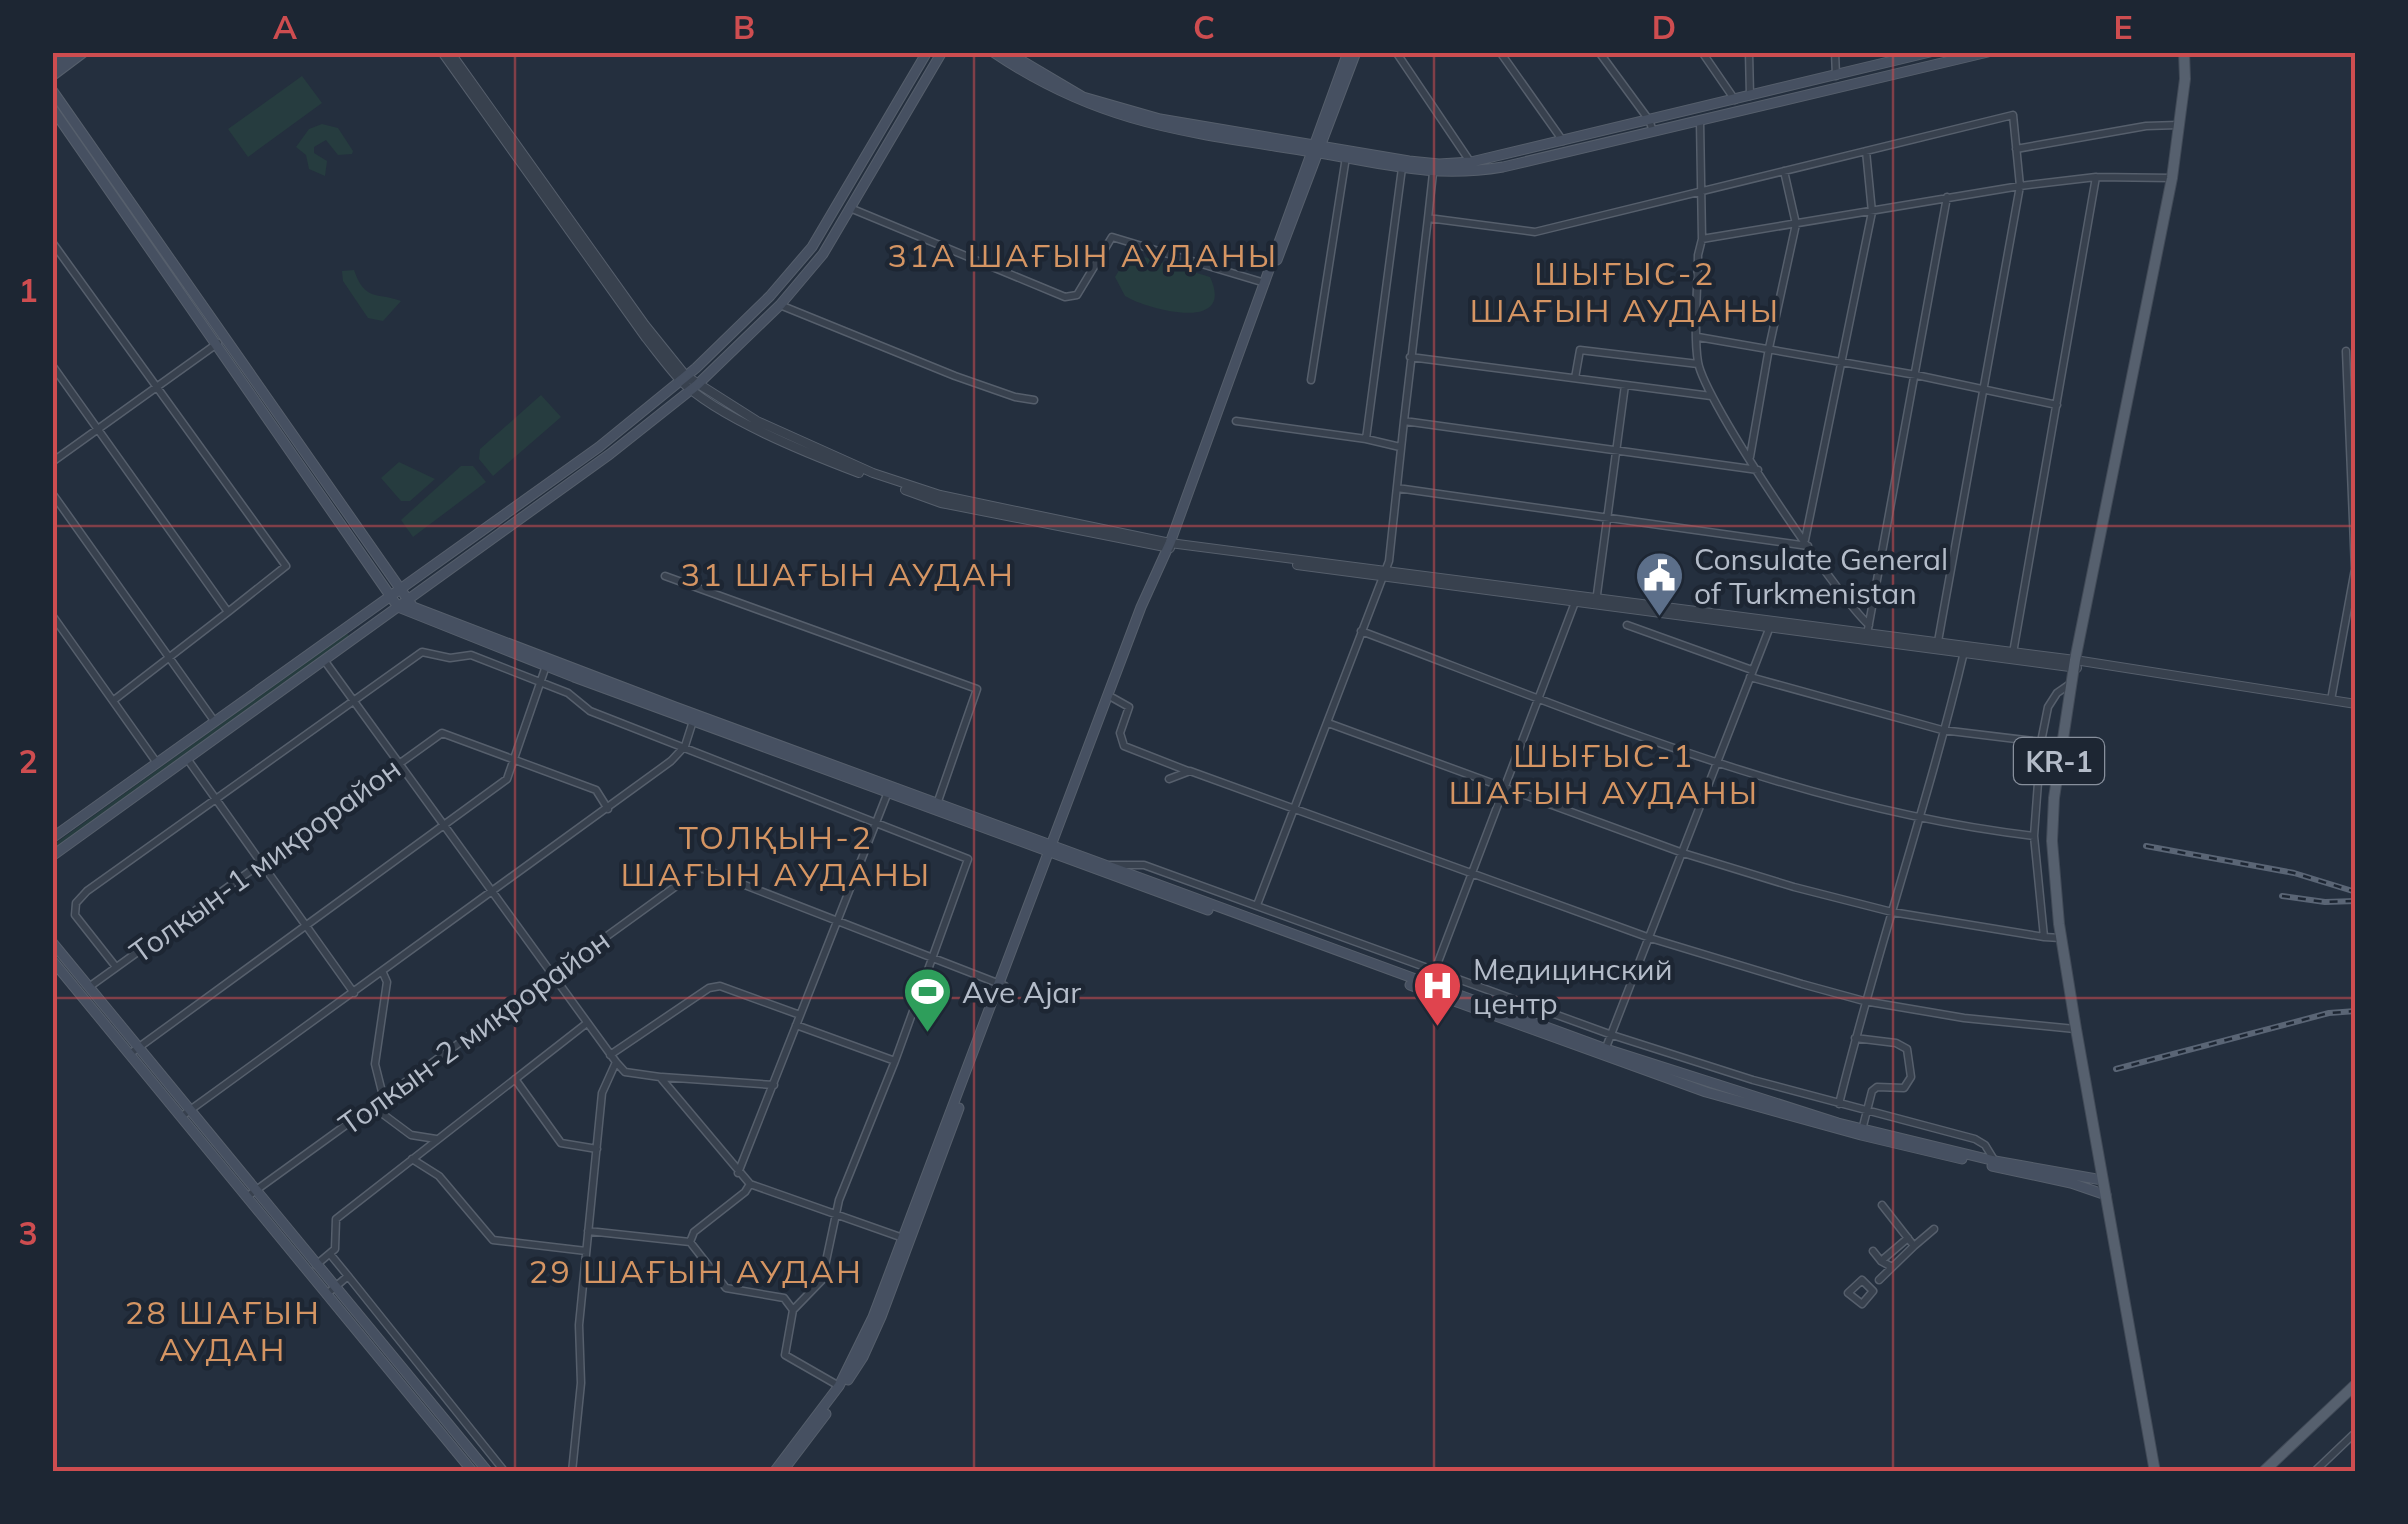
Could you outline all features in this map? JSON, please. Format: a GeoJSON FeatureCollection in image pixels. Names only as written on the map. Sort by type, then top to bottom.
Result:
{"type":"FeatureCollection","features":[{"type":"Feature","properties":{"kind":"main road"},"geometry":{"type":"LineString","coordinates":[[52,67],[72,52]]}},
{"type":"Feature","properties":{"kind":"main road"},"geometry":{"type":"LineString","coordinates":[[52,76],[84,52]]}},
{"type":"Feature","properties":{"kind":"main road"},"geometry":{"type":"LineString","coordinates":[[52,838],[601,444],[684,378],[770,296],[812,247],[927,52]]}},
{"type":"Feature","properties":{"kind":"main road"},"geometry":{"type":"LineString","coordinates":[[52,856],[610,454],[694,387],[780,306],[822,254],[942,52]]}},
{"type":"Feature","properties":{"kind":"main road"},"geometry":{"type":"LineString","coordinates":[[993,52],[1050,88],[1111,114],[1215,138],[1472,167],[1563,142],[1700,120],[1939,57],[1988,52]]}},
{"type":"Feature","properties":{"kind":"main road"},"geometry":{"type":"LineString","coordinates":[[1007,52],[1083,97],[1124,110],[1434,173],[1651,126],[1750,96],[1926,53]]}},
{"type":"Feature","properties":{"kind":"main road"},"geometry":{"type":"LineString","coordinates":[[1053,851],[1172,545],[1348,52]]}},
{"type":"Feature","properties":{"kind":"main road"},"geometry":{"type":"LineString","coordinates":[[1316,148],[1356,52]]}},
{"type":"Feature","properties":{"kind":"main road","name":"KR-1"},"geometry":{"type":"LineString","coordinates":[[2155,1472],[2061,938],[2052,827],[2071,667],[2172,178],[2185,80],[2184,52]]}},
{"type":"Feature","properties":{"kind":"main road"},"geometry":{"type":"LineString","coordinates":[[52,90],[399,590],[402,604]]}},
{"type":"Feature","properties":{"kind":"main road"},"geometry":{"type":"LineString","coordinates":[[52,108],[390,596],[693,721],[772,747]]}},
{"type":"Feature","properties":{"kind":"main road"},"geometry":{"type":"LineString","coordinates":[[770,296],[780,306]]}},
{"type":"Feature","properties":{"kind":"main road"},"geometry":{"type":"LineString","coordinates":[[782,1472],[818,1428],[874,1317],[1003,986],[1141,607],[1172,545]]}},
{"type":"Feature","properties":{"kind":"main road"},"geometry":{"type":"LineString","coordinates":[[350,626],[357,636]]}},
{"type":"Feature","properties":{"kind":"main road"},"geometry":{"type":"LineString","coordinates":[[547,663],[1706,1092],[2106,1194]]}},
{"type":"Feature","properties":{"kind":"main road"},"geometry":{"type":"LineString","coordinates":[[52,942],[186,1114],[488,1472]]}},
{"type":"Feature","properties":{"kind":"main road"},"geometry":{"type":"LineString","coordinates":[[52,960],[134,1050]]}},
{"type":"Feature","properties":{"kind":"main road"},"geometry":{"type":"LineString","coordinates":[[1997,1164],[2102,1180]]}},
{"type":"Feature","properties":{"kind":"main road"},"geometry":{"type":"LineString","coordinates":[[252,1194],[316,1265],[331,1290],[473,1472]]}},
{"type":"Feature","properties":{"kind":"main road"},"geometry":{"type":"LineString","coordinates":[[2263,1472],[2356,1384]]}},
{"type":"Feature","properties":{"kind":"main road"},"geometry":{"type":"LineString","coordinates":[[774,1472],[841,1387]]}},
{"type":"Feature","properties":{"kind":"street"},"geometry":{"type":"LineString","coordinates":[[442,52],[635,322],[684,378],[738,418],[822,459],[941,502],[1172,545],[1771,624],[1868,633],[2071,667],[2091,664],[2356,704]]}},
{"type":"Feature","properties":{"kind":"street"},"geometry":{"type":"LineString","coordinates":[[450,52],[684,378]]}},
{"type":"Feature","properties":{"kind":"street"},"geometry":{"type":"LineString","coordinates":[[1396,52],[1472,167]]}},
{"type":"Feature","properties":{"kind":"street"},"geometry":{"type":"LineString","coordinates":[[1500,52],[1563,142]]}},
{"type":"Feature","properties":{"kind":"street"},"geometry":{"type":"LineString","coordinates":[[1599,52],[1651,126]]}},
{"type":"Feature","properties":{"kind":"street"},"geometry":{"type":"LineString","coordinates":[[1702,52],[1736,100]]}},
{"type":"Feature","properties":{"kind":"street"},"geometry":{"type":"LineString","coordinates":[[1749,52],[1750,96]]}},
{"type":"Feature","properties":{"kind":"street"},"geometry":{"type":"LineString","coordinates":[[1835,52],[1836,76]]}},
{"type":"Feature","properties":{"kind":"street"},"geometry":{"type":"LineString","coordinates":[[1428,218],[1536,232],[2012,115],[2020,186],[1937,646]]}},
{"type":"Feature","properties":{"kind":"street"},"geometry":{"type":"LineString","coordinates":[[1700,120],[1698,364],[1712,396],[1758,470],[1868,633]]}},
{"type":"Feature","properties":{"kind":"street"},"geometry":{"type":"LineString","coordinates":[[2016,149],[2146,126],[2180,125]]}},
{"type":"Feature","properties":{"kind":"street"},"geometry":{"type":"LineString","coordinates":[[1806,543],[1872,212],[1866,151]]}},
{"type":"Feature","properties":{"kind":"street"},"geometry":{"type":"LineString","coordinates":[[1311,380],[1346,157]]}},
{"type":"Feature","properties":{"kind":"street"},"geometry":{"type":"LineString","coordinates":[[1366,439],[1402,168]]}},
{"type":"Feature","properties":{"kind":"street"},"geometry":{"type":"LineString","coordinates":[[1750,457],[1796,224],[1784,171]]}},
{"type":"Feature","properties":{"kind":"street"},"geometry":{"type":"LineString","coordinates":[[1257,906],[1384,574],[1434,173]]}},
{"type":"Feature","properties":{"kind":"street"},"geometry":{"type":"LineString","coordinates":[[1702,239],[2020,186],[2096,177],[2172,178]]}},
{"type":"Feature","properties":{"kind":"street"},"geometry":{"type":"LineString","coordinates":[[2012,656],[2096,177]]}},
{"type":"Feature","properties":{"kind":"street"},"geometry":{"type":"LineString","coordinates":[[1868,633],[1947,197]]}},
{"type":"Feature","properties":{"kind":"street"},"geometry":{"type":"LineString","coordinates":[[850,208],[1065,297],[1077,295],[1112,236],[1266,283]]}},
{"type":"Feature","properties":{"kind":"street"},"geometry":{"type":"LineString","coordinates":[[52,242],[286,566],[114,700]]}},
{"type":"Feature","properties":{"kind":"street"},"geometry":{"type":"LineString","coordinates":[[780,306],[968,380],[1034,400]]}},
{"type":"Feature","properties":{"kind":"street"},"geometry":{"type":"LineString","coordinates":[[1698,337],[2057,404]]}},
{"type":"Feature","properties":{"kind":"street"},"geometry":{"type":"LineString","coordinates":[[52,462],[218,343]]}},
{"type":"Feature","properties":{"kind":"street"},"geometry":{"type":"LineString","coordinates":[[1575,378],[1580,350],[1698,364]]}},
{"type":"Feature","properties":{"kind":"street"},"geometry":{"type":"LineString","coordinates":[[2332,700],[2355,570],[2346,351]]}},
{"type":"Feature","properties":{"kind":"street"},"geometry":{"type":"LineString","coordinates":[[1410,357],[1712,396]]}},
{"type":"Feature","properties":{"kind":"street"},"geometry":{"type":"LineString","coordinates":[[52,365],[228,612]]}},
{"type":"Feature","properties":{"kind":"street"},"geometry":{"type":"LineString","coordinates":[[1596,601],[1625,385]]}},
{"type":"Feature","properties":{"kind":"street"},"geometry":{"type":"LineString","coordinates":[[1236,420],[1400,447]]}},
{"type":"Feature","properties":{"kind":"street"},"geometry":{"type":"LineString","coordinates":[[1404,421],[1758,470]]}},
{"type":"Feature","properties":{"kind":"street"},"geometry":{"type":"LineString","coordinates":[[1397,488],[1806,543]]}},
{"type":"Feature","properties":{"kind":"street"},"geometry":{"type":"LineString","coordinates":[[52,493],[215,722]]}},
{"type":"Feature","properties":{"kind":"street"},"geometry":{"type":"LineString","coordinates":[[666,576],[977,689],[936,807]]}},
{"type":"Feature","properties":{"kind":"street"},"geometry":{"type":"LineString","coordinates":[[1435,970],[1577,598]]}},
{"type":"Feature","properties":{"kind":"street"},"geometry":{"type":"LineString","coordinates":[[52,616],[157,763]]}},
{"type":"Feature","properties":{"kind":"street"},"geometry":{"type":"LineString","coordinates":[[1604,1053],[1771,624]]}},
{"type":"Feature","properties":{"kind":"street"},"geometry":{"type":"LineString","coordinates":[[1627,625],[1751,673],[1942,730],[2041,742]]}},
{"type":"Feature","properties":{"kind":"street"},"geometry":{"type":"LineString","coordinates":[[1361,631],[1715,762],[1918,819],[2034,836]]}},
{"type":"Feature","properties":{"kind":"street"},"geometry":{"type":"LineString","coordinates":[[1839,1104],[1864,1001],[1964,650]]}},
{"type":"Feature","properties":{"kind":"street"},"geometry":{"type":"LineString","coordinates":[[116,967],[76,915],[76,904],[87,891],[422,652],[450,658],[471,655],[575,696],[590,710],[968,859],[895,1061],[839,1200],[822,1280],[794,1310],[786,1355],[841,1387]]}},
{"type":"Feature","properties":{"kind":"street"},"geometry":{"type":"LineString","coordinates":[[324,660],[626,1072],[774,1085]]}},
{"type":"Feature","properties":{"kind":"street"},"geometry":{"type":"LineString","coordinates":[[134,1050],[507,779],[547,663]]}},
{"type":"Feature","properties":{"kind":"street"},"geometry":{"type":"LineString","coordinates":[[2044,937],[2034,836],[2041,742],[2048,707],[2071,667]]}},
{"type":"Feature","properties":{"kind":"street"},"geometry":{"type":"LineString","coordinates":[[1113,698],[1129,707],[1120,733],[1124,746],[1650,938],[1864,1001],[1964,1018],[2076,1029]]}},
{"type":"Feature","properties":{"kind":"street"},"geometry":{"type":"LineString","coordinates":[[186,1114],[671,761],[685,746],[693,721]]}},
{"type":"Feature","properties":{"kind":"street"},"geometry":{"type":"LineString","coordinates":[[1328,723],[1683,853],[1892,912],[2061,938]]}},
{"type":"Feature","properties":{"kind":"street","name":"Толкын-1 микрорайон"},"geometry":{"type":"LineString","coordinates":[[88,988],[442,733],[514,760]]}},
{"type":"Feature","properties":{"kind":"street"},"geometry":{"type":"LineString","coordinates":[[188,760],[354,993]]}},
{"type":"Feature","properties":{"kind":"street"},"geometry":{"type":"LineString","coordinates":[[514,760],[596,790],[608,808]]}},
{"type":"Feature","properties":{"kind":"street"},"geometry":{"type":"LineString","coordinates":[[1169,780],[1190,771]]}},
{"type":"Feature","properties":{"kind":"street"},"geometry":{"type":"LineString","coordinates":[[738,1173],[889,790]]}},
{"type":"Feature","properties":{"kind":"street"},"geometry":{"type":"LineString","coordinates":[[1101,868],[1144,865],[1612,1035],[1839,1104],[1975,1139],[1997,1164]]}},
{"type":"Feature","properties":{"kind":"street","name":"Толкын-2 микрорайон"},"geometry":{"type":"LineString","coordinates":[[252,1194],[701,868],[837,921]]}},
{"type":"Feature","properties":{"kind":"street"},"geometry":{"type":"LineString","coordinates":[[837,921],[1003,986]]}},
{"type":"Feature","properties":{"kind":"street"},"geometry":{"type":"LineString","coordinates":[[383,973],[387,982],[375,1064],[384,1096]]}},
{"type":"Feature","properties":{"kind":"street"},"geometry":{"type":"LineString","coordinates":[[572,1472],[580,1400],[580,1325],[588,1231],[602,1093],[613,1059],[709,988],[720,986],[800,1015]]}},
{"type":"Feature","properties":{"kind":"street"},"geometry":{"type":"LineString","coordinates":[[316,1265],[336,1250],[336,1220],[587,1023]]}},
{"type":"Feature","properties":{"kind":"street"},"geometry":{"type":"LineString","coordinates":[[796,1025],[895,1061]]}},
{"type":"Feature","properties":{"kind":"street"},"geometry":{"type":"LineString","coordinates":[[1855,1038],[1896,1043],[1907,1049],[1911,1077],[1908,1085],[1877,1087],[1862,1132]]}},
{"type":"Feature","properties":{"kind":"street"},"geometry":{"type":"LineString","coordinates":[[660,1077],[750,1184],[906,1239]]}},
{"type":"Feature","properties":{"kind":"street"},"geometry":{"type":"LineString","coordinates":[[515,1079],[563,1144],[597,1150]]}},
{"type":"Feature","properties":{"kind":"street"},"geometry":{"type":"LineString","coordinates":[[372,1106],[411,1134],[437,1139]]}},
{"type":"Feature","properties":{"kind":"street"},"geometry":{"type":"LineString","coordinates":[[412,1158],[439,1176],[493,1240],[586,1252]]}},
{"type":"Feature","properties":{"kind":"street"},"geometry":{"type":"LineString","coordinates":[[690,1242],[694,1232],[750,1184]]}},
{"type":"Feature","properties":{"kind":"street"},"geometry":{"type":"LineString","coordinates":[[1882,1205],[1914,1246]]}},
{"type":"Feature","properties":{"kind":"street"},"geometry":{"type":"LineString","coordinates":[[1879,1280],[1934,1229]]}},
{"type":"Feature","properties":{"kind":"street"},"geometry":{"type":"LineString","coordinates":[[588,1231],[690,1242],[726,1288],[784,1298],[794,1310]]}},
{"type":"Feature","properties":{"kind":"street"},"geometry":{"type":"LineString","coordinates":[[1881,1261],[1908,1238]]}},
{"type":"Feature","properties":{"kind":"street"},"geometry":{"type":"LineString","coordinates":[[1872,1251],[1892,1267]]}},
{"type":"Feature","properties":{"kind":"street"},"geometry":{"type":"LineString","coordinates":[[330,1254],[505,1472]]}},
{"type":"Feature","properties":{"kind":"street"},"geometry":{"type":"LineString","coordinates":[[331,1290],[348,1276]]}},
{"type":"Feature","properties":{"kind":"street"},"geometry":{"type":"LineString","coordinates":[[2314,1472],[2356,1432]]}},
{"type":"Feature","properties":{"kind":"green space"},"geometry":{"type":"Polygon","coordinates":[[[302,76],[322,103],[248,157],[228,129],[302,76]]]}},
{"type":"Feature","properties":{"kind":"green space"},"geometry":{"type":"Polygon","coordinates":[[[322,124],[338,128],[353,151],[338,155],[326,140],[314,147],[314,153],[327,161],[325,176],[309,169],[306,155],[296,147],[309,129],[322,124]]]}},
{"type":"Feature","properties":{"kind":"green space"},"geometry":{"type":"Polygon","coordinates":[[[1138,255],[1210,277],[1215,294],[1211,306],[1186,313],[1152,307],[1125,296],[1115,277],[1126,259],[1138,255]]]}},
{"type":"Feature","properties":{"kind":"green space"},"geometry":{"type":"Polygon","coordinates":[[[354,270],[367,291],[401,301],[383,321],[368,318],[343,281],[342,271],[354,270]]]}},
{"type":"Feature","properties":{"kind":"green space"},"geometry":{"type":"Polygon","coordinates":[[[541,395],[561,417],[493,476],[479,459],[480,449],[541,395]]]}},
{"type":"Feature","properties":{"kind":"green space"},"geometry":{"type":"Polygon","coordinates":[[[399,462],[435,479],[410,501],[401,501],[381,478],[399,462]]]}},
{"type":"Feature","properties":{"kind":"green space"},"geometry":{"type":"Polygon","coordinates":[[[461,466],[473,466],[486,482],[413,537],[401,520],[461,466]]]}},
{"type":"Feature","properties":{"kind":"green space"},"geometry":{"type":"Polygon","coordinates":[[[347,633],[349,637],[53,851],[53,845],[347,633]]]}},
{"type":"Feature","properties":{"kind":"railway"},"geometry":{"type":"LineString","coordinates":[[2146,846],[2294,873],[2356,892]]}},
{"type":"Feature","properties":{"kind":"railway"},"geometry":{"type":"LineString","coordinates":[[2282,896],[2325,902],[2356,901]]}},
{"type":"Feature","properties":{"kind":"railway"},"geometry":{"type":"LineString","coordinates":[[2116,1069],[2329,1013],[2356,1011]]}},
{"type":"Feature","properties":{"kind":"place","name":"Consulate General of Turkmenistan"},"geometry":{"type":"Point","coordinates":[1659,618]}},
{"type":"Feature","properties":{"kind":"place","name":"Медицинский центр"},"geometry":{"type":"Point","coordinates":[1438,1028]}},
{"type":"Feature","properties":{"kind":"place","name":"Ave Ajar"},"geometry":{"type":"Point","coordinates":[927,1034]}},
{"type":"Feature","properties":{"kind":"district","name":"31А ШАҒЫН АУДАНЫ"},"geometry":{"type":"Point","coordinates":[1083,255]}},
{"type":"Feature","properties":{"kind":"district","name":"ШЫҒЫС-2 ШАҒЫН АУДАНЫ"},"geometry":{"type":"Point","coordinates":[1625,292]}},
{"type":"Feature","properties":{"kind":"district","name":"31 ШАҒЫН АУДАН"},"geometry":{"type":"Point","coordinates":[848,574]}},
{"type":"Feature","properties":{"kind":"district","name":"ШЫҒЫС-1 ШАҒЫН АУДАНЫ"},"geometry":{"type":"Point","coordinates":[1604,774]}},
{"type":"Feature","properties":{"kind":"district","name":"ТОЛҚЫН-2 ШАҒЫН АУДАНЫ"},"geometry":{"type":"Point","coordinates":[776,856]}},
{"type":"Feature","properties":{"kind":"district","name":"29 ШАҒЫН АУДАН"},"geometry":{"type":"Point","coordinates":[696,1271]}},
{"type":"Feature","properties":{"kind":"district","name":"28 ШАҒЫН АУДАН"},"geometry":{"type":"Point","coordinates":[223,1330]}}]}
